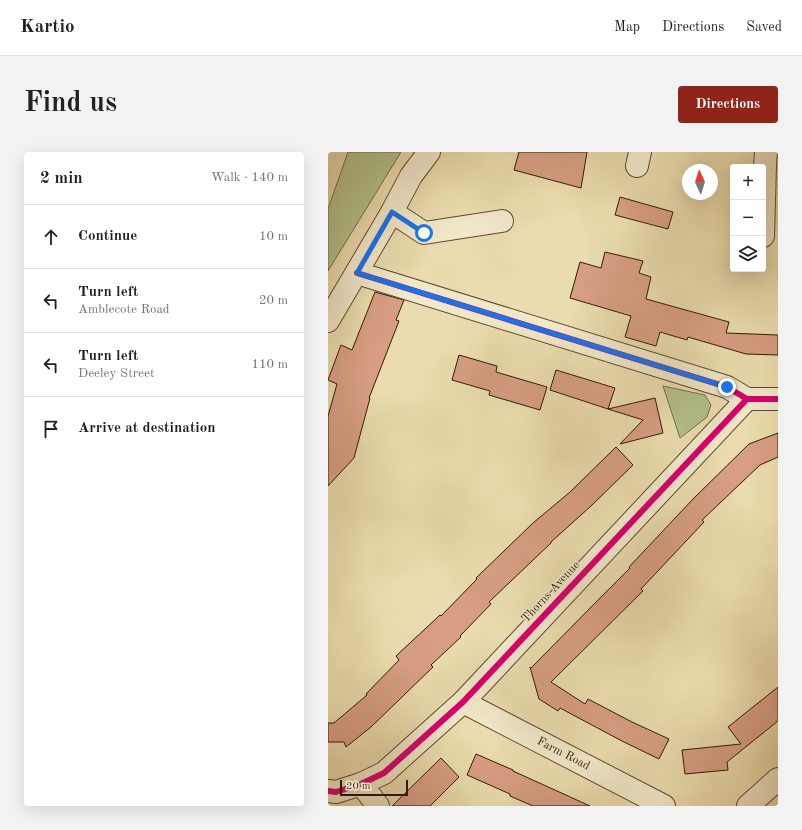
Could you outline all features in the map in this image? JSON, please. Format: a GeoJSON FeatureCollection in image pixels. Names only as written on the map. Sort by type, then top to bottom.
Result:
{"type":"FeatureCollection","features":[{"type":"Feature","properties":{"kind":"street"},"geometry":{"type":"LineString","coordinates":[[328,321],[392,212],[411,176],[429,152]]}},
{"type":"Feature","properties":{"kind":"street"},"geometry":{"type":"LineString","coordinates":[[764,200],[766,152]]}},
{"type":"Feature","properties":{"kind":"street"},"geometry":{"type":"LineString","coordinates":[[392,212],[424,233],[502,221]]}},
{"type":"Feature","properties":{"kind":"street"},"geometry":{"type":"LineString","coordinates":[[357,273],[727,387],[747,398],[778,399]]}},
{"type":"Feature","properties":{"kind":"street","name":"Thorns Avenue"},"geometry":{"type":"LineString","coordinates":[[328,791],[336,792],[361,784],[384,773],[463,702],[747,398]]}},
{"type":"Feature","properties":{"kind":"street","name":"Farm Road"},"geometry":{"type":"LineString","coordinates":[[463,702],[664,806]]}},
{"type":"Feature","properties":{"kind":"street"},"geometry":{"type":"LineString","coordinates":[[748,806],[778,779]]}},
{"type":"Feature","properties":{"kind":"street"},"geometry":{"type":"LineString","coordinates":[[361,784],[378,806]]}},
{"type":"Feature","properties":{"kind":"green space"},"geometry":{"type":"Polygon","coordinates":[[[348,152],[401,152],[328,271],[328,209],[348,152]]]}},
{"type":"Feature","properties":{"kind":"green space"},"geometry":{"type":"Polygon","coordinates":[[[663,386],[705,395],[711,405],[707,417],[680,438],[663,386]]]}},
{"type":"Feature","properties":{"kind":"building"},"geometry":{"type":"Polygon","coordinates":[[[519,152],[587,152],[581,188],[514,170],[519,152]]]}},
{"type":"Feature","properties":{"kind":"building"},"geometry":{"type":"Polygon","coordinates":[[[620,197],[673,212],[668,229],[615,215],[620,197]]]}},
{"type":"Feature","properties":{"kind":"building"},"geometry":{"type":"Polygon","coordinates":[[[605,252],[643,261],[639,273],[651,277],[646,299],[729,322],[726,333],[778,335],[778,355],[746,354],[688,337],[687,340],[660,332],[656,346],[625,337],[631,316],[570,298],[580,262],[601,268],[605,252]]]}},
{"type":"Feature","properties":{"kind":"building"},"geometry":{"type":"Polygon","coordinates":[[[375,292],[404,300],[396,320],[399,321],[369,398],[354,458],[328,486],[328,416],[337,384],[328,380],[341,345],[352,350],[375,292]]]}},
{"type":"Feature","properties":{"kind":"building"},"geometry":{"type":"Polygon","coordinates":[[[459,355],[497,366],[496,372],[547,387],[540,410],[489,395],[490,391],[452,380],[459,355]]]}},
{"type":"Feature","properties":{"kind":"building"},"geometry":{"type":"Polygon","coordinates":[[[556,370],[615,388],[608,409],[550,390],[556,370]]]}},
{"type":"Feature","properties":{"kind":"building"},"geometry":{"type":"Polygon","coordinates":[[[655,398],[663,433],[620,444],[643,420],[608,409],[655,398]]]}},
{"type":"Feature","properties":{"kind":"building"},"geometry":{"type":"Polygon","coordinates":[[[778,433],[778,457],[760,465],[702,520],[704,522],[641,589],[643,591],[551,682],[585,704],[588,699],[669,739],[659,759],[560,708],[558,711],[539,699],[530,667],[531,668],[630,568],[629,567],[693,499],[749,444],[778,433]]]}},
{"type":"Feature","properties":{"kind":"building"},"geometry":{"type":"Polygon","coordinates":[[[616,447],[633,465],[489,602],[491,604],[460,636],[461,637],[431,665],[433,667],[371,727],[346,747],[344,742],[328,742],[328,723],[334,723],[367,695],[366,694],[399,660],[396,656],[440,615],[441,616],[477,579],[476,578],[533,523],[570,492],[616,447]]]}},
{"type":"Feature","properties":{"kind":"building"},"geometry":{"type":"Polygon","coordinates":[[[778,687],[778,721],[727,762],[728,770],[685,774],[682,750],[741,744],[728,727],[778,687]]]}},
{"type":"Feature","properties":{"kind":"building"},"geometry":{"type":"Polygon","coordinates":[[[476,754],[590,806],[533,806],[510,796],[510,794],[467,775],[476,754]]]}},
{"type":"Feature","properties":{"kind":"building"},"geometry":{"type":"Polygon","coordinates":[[[441,758],[459,777],[430,806],[392,806],[441,758]]]}},
{"type":"Feature","properties":{"kind":"cycle path"},"geometry":{"type":"LineString","coordinates":[[357,273],[727,387],[747,399]]}},
{"type":"Feature","properties":{"kind":"cycle path"},"geometry":{"type":"LineString","coordinates":[[328,791],[336,792],[361,784],[384,773],[463,702],[747,399],[778,399]]}},
{"type":"Feature","properties":{"kind":"route"},"geometry":{"type":"LineString","coordinates":[[424,233],[392,212],[357,273],[727,387]]}}]}
